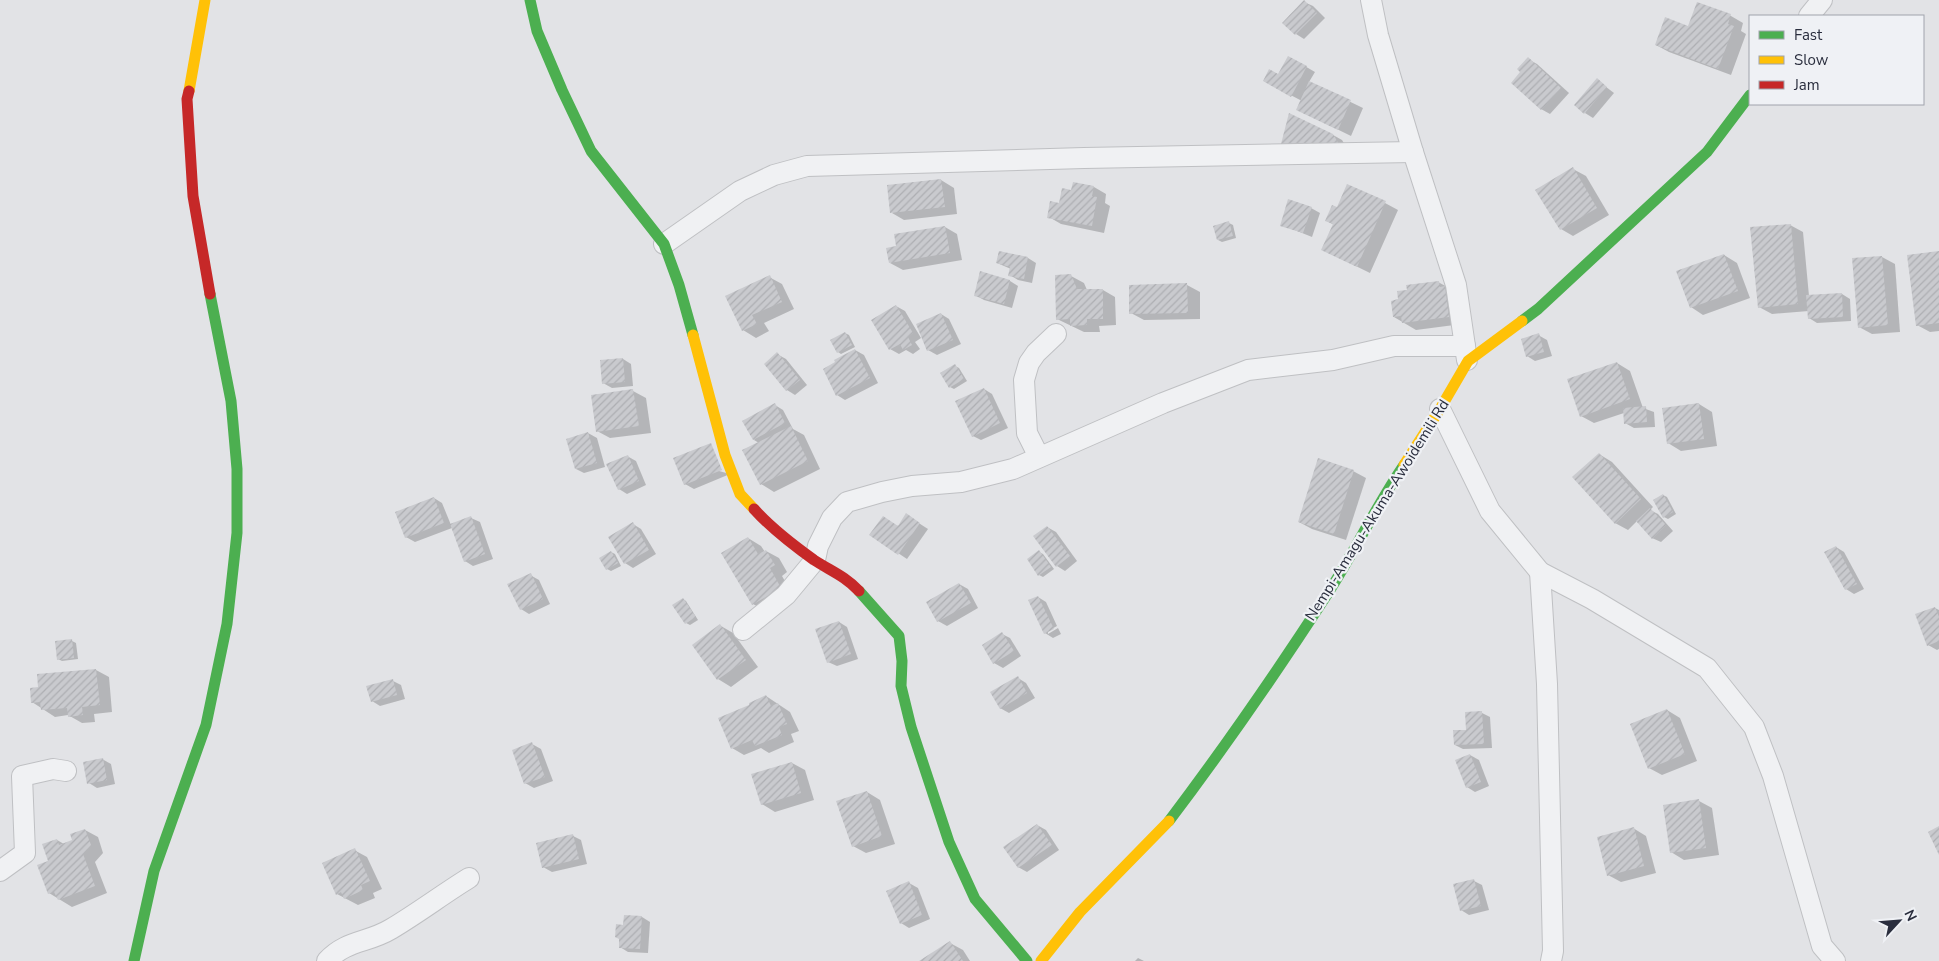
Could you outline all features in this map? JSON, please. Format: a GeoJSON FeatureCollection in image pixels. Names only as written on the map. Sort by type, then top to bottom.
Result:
{"type":"FeatureCollection","features":[{"type":"Feature","properties":{"kind":"street"},"geometry":{"type":"LineString","coordinates":[[134,961],[154,871],[206,725],[227,624],[237,533],[238,469],[231,401],[212,308],[193,196],[187,99],[205,0]]}},
{"type":"Feature","properties":{"kind":"street"},"geometry":{"type":"LineString","coordinates":[[530,0],[537,31],[591,151],[664,244],[679,284],[725,455],[740,494],[764,520],[815,560],[849,580],[899,636],[902,661],[901,686],[949,842],[975,899],[1026,961]]}},
{"type":"Feature","properties":{"kind":"street"},"geometry":{"type":"LineString","coordinates":[[743,630],[786,595],[815,560],[818,546],[832,518],[847,502],[912,486],[961,482],[1013,469],[1163,403],[1248,370],[1332,360],[1394,346],[1466,354],[1456,285],[1378,36],[1371,0]]}},
{"type":"Feature","properties":{"kind":"street"},"geometry":{"type":"LineString","coordinates":[[1811,15],[1822,0]]}},
{"type":"Feature","properties":{"kind":"street","name":"Nempi-Amagu-Akuma-Awoidemili Rd"},"geometry":{"type":"LineString","coordinates":[[1041,961],[1080,912],[1166,826],[1213,763],[1329,591],[1383,496],[1440,409],[1466,354],[1538,309],[1707,152],[1749,96]]}},
{"type":"Feature","properties":{"kind":"street"},"geometry":{"type":"LineString","coordinates":[[664,244],[740,191],[774,174],[807,166],[1084,158],[1413,152]]}},
{"type":"Feature","properties":{"kind":"street"},"geometry":{"type":"LineString","coordinates":[[1040,457],[1027,433],[1024,380],[1029,363],[1036,353],[1056,334]]}},
{"type":"Feature","properties":{"kind":"street"},"geometry":{"type":"LineString","coordinates":[[1440,409],[1490,511],[1540,572],[1592,599],[1707,668],[1754,727],[1773,776],[1822,946],[1835,961]]}},
{"type":"Feature","properties":{"kind":"street"},"geometry":{"type":"LineString","coordinates":[[1540,572],[1547,684],[1551,961]]}},
{"type":"Feature","properties":{"kind":"street"},"geometry":{"type":"LineString","coordinates":[[0,871],[25,853],[22,776],[53,769],[66,771]]}},
{"type":"Feature","properties":{"kind":"street"},"geometry":{"type":"LineString","coordinates":[[327,961],[346,945],[369,939],[390,930],[470,878]]}},
{"type":"Feature","properties":{"kind":"building"},"geometry":{"type":"Polygon","coordinates":[[[1304,0],[1317,13],[1295,35],[1282,23],[1304,0]]]}},
{"type":"Feature","properties":{"kind":"building"},"geometry":{"type":"Polygon","coordinates":[[[1697,2],[1731,14],[1728,24],[1734,26],[1718,69],[1655,45],[1665,17],[1688,26],[1697,2]]]}},
{"type":"Feature","properties":{"kind":"building"},"geometry":{"type":"Polygon","coordinates":[[[1288,56],[1307,66],[1291,97],[1263,81],[1269,69],[1278,74],[1288,56]]]}},
{"type":"Feature","properties":{"kind":"building"},"geometry":{"type":"Polygon","coordinates":[[[1528,57],[1561,88],[1541,110],[1511,83],[1520,72],[1517,69],[1528,57]]]}},
{"type":"Feature","properties":{"kind":"building"},"geometry":{"type":"Polygon","coordinates":[[[1597,78],[1607,87],[1584,114],[1574,105],[1597,78]]]}},
{"type":"Feature","properties":{"kind":"building"},"geometry":{"type":"Polygon","coordinates":[[[1309,81],[1351,100],[1338,130],[1296,110],[1309,81]]]}},
{"type":"Feature","properties":{"kind":"building"},"geometry":{"type":"Polygon","coordinates":[[[1289,113],[1333,134],[1340,146],[1281,144],[1289,113]]]}},
{"type":"Feature","properties":{"kind":"building"},"geometry":{"type":"Polygon","coordinates":[[[1573,167],[1597,208],[1560,230],[1535,190],[1573,167]]]}},
{"type":"Feature","properties":{"kind":"building"},"geometry":{"type":"Polygon","coordinates":[[[941,179],[945,207],[890,213],[887,185],[941,179]]]}},
{"type":"Feature","properties":{"kind":"building"},"geometry":{"type":"Polygon","coordinates":[[[1073,182],[1094,186],[1092,196],[1097,197],[1092,226],[1047,218],[1050,201],[1059,203],[1062,188],[1071,190],[1073,182]]]}},
{"type":"Feature","properties":{"kind":"building"},"geometry":{"type":"Polygon","coordinates":[[[1347,184],[1386,201],[1357,267],[1321,250],[1333,224],[1325,221],[1332,205],[1337,207],[1347,184]]]}},
{"type":"Feature","properties":{"kind":"building"},"geometry":{"type":"Polygon","coordinates":[[[1288,199],[1312,207],[1303,233],[1280,226],[1288,199]]]}},
{"type":"Feature","properties":{"kind":"building"},"geometry":{"type":"Polygon","coordinates":[[[1229,221],[1233,236],[1217,240],[1213,226],[1229,221]]]}},
{"type":"Feature","properties":{"kind":"building"},"geometry":{"type":"Polygon","coordinates":[[[1791,224],[1798,304],[1758,308],[1750,227],[1791,224]]]}},
{"type":"Feature","properties":{"kind":"building"},"geometry":{"type":"Polygon","coordinates":[[[945,226],[950,253],[889,263],[886,248],[896,246],[894,234],[945,226]]]}},
{"type":"Feature","properties":{"kind":"building"},"geometry":{"type":"Polygon","coordinates":[[[999,251],[1028,257],[1024,279],[1008,276],[1010,267],[996,263],[999,251]]]}},
{"type":"Feature","properties":{"kind":"building"},"geometry":{"type":"Polygon","coordinates":[[[1939,251],[1939,323],[1916,326],[1907,255],[1939,251]]]}},
{"type":"Feature","properties":{"kind":"building"},"geometry":{"type":"Polygon","coordinates":[[[1724,254],[1738,291],[1690,308],[1676,271],[1724,254]]]}},
{"type":"Feature","properties":{"kind":"building"},"geometry":{"type":"Polygon","coordinates":[[[1882,256],[1888,325],[1858,328],[1852,258],[1882,256]]]}},
{"type":"Feature","properties":{"kind":"building"},"geometry":{"type":"Polygon","coordinates":[[[980,271],[1010,280],[1004,304],[974,296],[980,271]]]}},
{"type":"Feature","properties":{"kind":"building"},"geometry":{"type":"Polygon","coordinates":[[[1071,274],[1077,289],[1103,289],[1103,319],[1087,319],[1087,325],[1070,326],[1070,319],[1056,320],[1055,275],[1071,274]]]}},
{"type":"Feature","properties":{"kind":"building"},"geometry":{"type":"Polygon","coordinates":[[[770,275],[782,302],[752,315],[757,324],[742,331],[725,296],[770,275]]]}},
{"type":"Feature","properties":{"kind":"building"},"geometry":{"type":"Polygon","coordinates":[[[1439,281],[1440,287],[1445,286],[1449,317],[1402,323],[1401,316],[1393,317],[1391,301],[1398,299],[1397,291],[1407,290],[1406,285],[1439,281]]]}},
{"type":"Feature","properties":{"kind":"building"},"geometry":{"type":"Polygon","coordinates":[[[1187,283],[1188,313],[1129,314],[1129,285],[1187,283]]]}},
{"type":"Feature","properties":{"kind":"building"},"geometry":{"type":"Polygon","coordinates":[[[1842,293],[1843,317],[1808,319],[1806,295],[1842,293]]]}},
{"type":"Feature","properties":{"kind":"building"},"geometry":{"type":"Polygon","coordinates":[[[896,305],[913,333],[908,337],[912,345],[903,350],[900,344],[889,350],[871,320],[896,305]]]}},
{"type":"Feature","properties":{"kind":"building"},"geometry":{"type":"Polygon","coordinates":[[[941,313],[953,340],[927,351],[916,324],[941,313]]]}},
{"type":"Feature","properties":{"kind":"building"},"geometry":{"type":"Polygon","coordinates":[[[845,332],[852,345],[837,353],[830,340],[845,332]]]}},
{"type":"Feature","properties":{"kind":"building"},"geometry":{"type":"Polygon","coordinates":[[[1539,333],[1544,352],[1526,357],[1521,339],[1539,333]]]}},
{"type":"Feature","properties":{"kind":"building"},"geometry":{"type":"Polygon","coordinates":[[[855,349],[870,378],[836,396],[823,369],[835,362],[834,360],[855,349]]]}},
{"type":"Feature","properties":{"kind":"building"},"geometry":{"type":"Polygon","coordinates":[[[777,352],[800,380],[786,391],[764,364],[777,352]]]}},
{"type":"Feature","properties":{"kind":"building"},"geometry":{"type":"Polygon","coordinates":[[[623,358],[625,382],[602,384],[600,360],[623,358]]]}},
{"type":"Feature","properties":{"kind":"building"},"geometry":{"type":"Polygon","coordinates":[[[1617,362],[1630,399],[1580,417],[1567,379],[1617,362]]]}},
{"type":"Feature","properties":{"kind":"building"},"geometry":{"type":"Polygon","coordinates":[[[955,364],[964,379],[949,388],[940,373],[955,364]]]}},
{"type":"Feature","properties":{"kind":"building"},"geometry":{"type":"Polygon","coordinates":[[[984,388],[1000,423],[972,437],[955,401],[984,388]]]}},
{"type":"Feature","properties":{"kind":"building"},"geometry":{"type":"Polygon","coordinates":[[[633,389],[639,426],[596,432],[591,395],[633,389]]]}},
{"type":"Feature","properties":{"kind":"building"},"geometry":{"type":"Polygon","coordinates":[[[775,403],[785,423],[753,440],[742,421],[775,403]]]}},
{"type":"Feature","properties":{"kind":"building"},"geometry":{"type":"Polygon","coordinates":[[[1699,403],[1704,439],[1667,444],[1662,408],[1699,403]]]}},
{"type":"Feature","properties":{"kind":"building"},"geometry":{"type":"Polygon","coordinates":[[[1646,406],[1647,422],[1624,424],[1623,408],[1646,406]]]}},
{"type":"Feature","properties":{"kind":"building"},"geometry":{"type":"Polygon","coordinates":[[[791,426],[808,461],[760,485],[742,450],[791,426]]]}},
{"type":"Feature","properties":{"kind":"building"},"geometry":{"type":"Polygon","coordinates":[[[588,432],[597,463],[575,469],[566,439],[588,432]]]}},
{"type":"Feature","properties":{"kind":"building"},"geometry":{"type":"Polygon","coordinates":[[[711,443],[722,470],[684,485],[673,458],[711,443]]]}},
{"type":"Feature","properties":{"kind":"building"},"geometry":{"type":"Polygon","coordinates":[[[1599,453],[1641,499],[1615,524],[1572,477],[1599,453]]]}},
{"type":"Feature","properties":{"kind":"building"},"geometry":{"type":"Polygon","coordinates":[[[628,455],[639,481],[618,490],[606,464],[628,455]]]}},
{"type":"Feature","properties":{"kind":"building"},"geometry":{"type":"Polygon","coordinates":[[[1318,458],[1354,470],[1334,534],[1298,522],[1318,458]]]}},
{"type":"Feature","properties":{"kind":"building"},"geometry":{"type":"Polygon","coordinates":[[[1663,494],[1673,512],[1663,518],[1653,500],[1663,494]]]}},
{"type":"Feature","properties":{"kind":"building"},"geometry":{"type":"Polygon","coordinates":[[[434,497],[444,523],[405,538],[395,512],[434,497]]]}},
{"type":"Feature","properties":{"kind":"building"},"geometry":{"type":"Polygon","coordinates":[[[1650,508],[1666,525],[1652,539],[1636,521],[1650,508]]]}},
{"type":"Feature","properties":{"kind":"building"},"geometry":{"type":"Polygon","coordinates":[[[906,513],[920,523],[898,555],[869,535],[883,516],[898,526],[906,513]]]}},
{"type":"Feature","properties":{"kind":"building"},"geometry":{"type":"Polygon","coordinates":[[[471,516],[485,554],[464,562],[450,524],[471,516]]]}},
{"type":"Feature","properties":{"kind":"building"},"geometry":{"type":"Polygon","coordinates":[[[633,522],[649,550],[624,564],[608,537],[633,522]]]}},
{"type":"Feature","properties":{"kind":"building"},"geometry":{"type":"Polygon","coordinates":[[[1047,526],[1070,556],[1056,567],[1033,536],[1047,526]]]}},
{"type":"Feature","properties":{"kind":"building"},"geometry":{"type":"Polygon","coordinates":[[[748,537],[758,554],[766,550],[775,565],[770,568],[781,588],[752,605],[721,553],[748,537]]]}},
{"type":"Feature","properties":{"kind":"building"},"geometry":{"type":"Polygon","coordinates":[[[1836,546],[1857,584],[1845,590],[1824,552],[1836,546]]]}},
{"type":"Feature","properties":{"kind":"building"},"geometry":{"type":"Polygon","coordinates":[[[1039,550],[1051,567],[1038,576],[1027,559],[1039,550]]]}},
{"type":"Feature","properties":{"kind":"building"},"geometry":{"type":"Polygon","coordinates":[[[611,551],[618,563],[606,570],[599,558],[611,551]]]}},
{"type":"Feature","properties":{"kind":"building"},"geometry":{"type":"Polygon","coordinates":[[[531,573],[543,599],[520,610],[507,584],[531,573]]]}},
{"type":"Feature","properties":{"kind":"building"},"geometry":{"type":"Polygon","coordinates":[[[959,583],[971,603],[937,622],[926,602],[959,583]]]}},
{"type":"Feature","properties":{"kind":"building"},"geometry":{"type":"Polygon","coordinates":[[[1038,596],[1054,629],[1044,634],[1028,600],[1038,596]]]}},
{"type":"Feature","properties":{"kind":"building"},"geometry":{"type":"Polygon","coordinates":[[[683,598],[696,617],[685,624],[672,605],[683,598]]]}},
{"type":"Feature","properties":{"kind":"building"},"geometry":{"type":"Polygon","coordinates":[[[1935,607],[1939,617],[1939,641],[1927,646],[1915,614],[1935,607]]]}},
{"type":"Feature","properties":{"kind":"building"},"geometry":{"type":"Polygon","coordinates":[[[839,621],[851,654],[827,663],[815,629],[839,621]]]}},
{"type":"Feature","properties":{"kind":"building"},"geometry":{"type":"Polygon","coordinates":[[[720,624],[746,660],[717,680],[692,645],[720,624]]]}},
{"type":"Feature","properties":{"kind":"building"},"geometry":{"type":"Polygon","coordinates":[[[1002,632],[1014,651],[993,664],[982,645],[1002,632]]]}},
{"type":"Feature","properties":{"kind":"building"},"geometry":{"type":"Polygon","coordinates":[[[72,639],[74,658],[57,660],[55,641],[72,639]]]}},
{"type":"Feature","properties":{"kind":"building"},"geometry":{"type":"Polygon","coordinates":[[[96,669],[100,705],[82,707],[83,715],[68,717],[67,708],[41,710],[40,702],[31,703],[30,688],[38,687],[37,674],[96,669]]]}},
{"type":"Feature","properties":{"kind":"building"},"geometry":{"type":"Polygon","coordinates":[[[1018,676],[1027,693],[1000,709],[990,692],[1018,676]]]}},
{"type":"Feature","properties":{"kind":"building"},"geometry":{"type":"Polygon","coordinates":[[[393,679],[397,695],[371,702],[366,686],[393,679]]]}},
{"type":"Feature","properties":{"kind":"building"},"geometry":{"type":"Polygon","coordinates":[[[766,695],[771,706],[778,703],[787,724],[779,727],[782,735],[755,746],[752,740],[731,749],[718,718],[749,705],[749,703],[766,695]]]}},
{"type":"Feature","properties":{"kind":"building"},"geometry":{"type":"Polygon","coordinates":[[[1667,709],[1685,754],[1648,769],[1630,724],[1667,709]]]}},
{"type":"Feature","properties":{"kind":"building"},"geometry":{"type":"Polygon","coordinates":[[[1482,711],[1484,744],[1454,745],[1453,730],[1466,730],[1465,712],[1482,711]]]}},
{"type":"Feature","properties":{"kind":"building"},"geometry":{"type":"Polygon","coordinates":[[[532,742],[545,777],[524,784],[512,750],[532,742]]]}},
{"type":"Feature","properties":{"kind":"building"},"geometry":{"type":"Polygon","coordinates":[[[1470,754],[1481,782],[1466,788],[1455,760],[1470,754]]]}},
{"type":"Feature","properties":{"kind":"building"},"geometry":{"type":"Polygon","coordinates":[[[103,758],[107,780],[87,784],[83,762],[103,758]]]}},
{"type":"Feature","properties":{"kind":"building"},"geometry":{"type":"Polygon","coordinates":[[[792,762],[801,793],[761,805],[751,774],[792,762]]]}},
{"type":"Feature","properties":{"kind":"building"},"geometry":{"type":"Polygon","coordinates":[[[867,791],[882,836],[852,847],[836,801],[867,791]]]}},
{"type":"Feature","properties":{"kind":"building"},"geometry":{"type":"Polygon","coordinates":[[[1699,799],[1706,848],[1670,853],[1663,805],[1699,799]]]}},
{"type":"Feature","properties":{"kind":"building"},"geometry":{"type":"Polygon","coordinates":[[[1037,824],[1052,845],[1018,868],[1003,847],[1037,824]]]}},
{"type":"Feature","properties":{"kind":"building"},"geometry":{"type":"Polygon","coordinates":[[[1939,826],[1939,855],[1928,832],[1939,826]]]}},
{"type":"Feature","properties":{"kind":"building"},"geometry":{"type":"Polygon","coordinates":[[[1634,827],[1644,866],[1607,876],[1597,837],[1634,827]]]}},
{"type":"Feature","properties":{"kind":"building"},"geometry":{"type":"Polygon","coordinates":[[[85,829],[91,845],[83,854],[95,886],[58,900],[54,892],[48,894],[37,865],[48,861],[42,844],[57,839],[59,845],[72,840],[70,834],[85,829]]]}},
{"type":"Feature","properties":{"kind":"building"},"geometry":{"type":"Polygon","coordinates":[[[573,834],[579,859],[542,868],[536,843],[573,834]]]}},
{"type":"Feature","properties":{"kind":"building"},"geometry":{"type":"Polygon","coordinates":[[[355,848],[370,881],[361,885],[363,890],[344,899],[341,892],[336,895],[322,863],[355,848]]]}},
{"type":"Feature","properties":{"kind":"building"},"geometry":{"type":"Polygon","coordinates":[[[1474,879],[1481,906],[1460,911],[1453,884],[1474,879]]]}},
{"type":"Feature","properties":{"kind":"building"},"geometry":{"type":"Polygon","coordinates":[[[909,881],[922,915],[900,924],[886,891],[909,881]]]}},
{"type":"Feature","properties":{"kind":"building"},"geometry":{"type":"Polygon","coordinates":[[[624,915],[642,916],[640,949],[619,948],[619,939],[615,937],[616,924],[623,925],[624,915]]]}},
{"type":"Feature","properties":{"kind":"building"},"geometry":{"type":"Polygon","coordinates":[[[950,941],[963,961],[919,961],[950,941]]]}},
{"type":"Feature","properties":{"kind":"traffic: fast"},"geometry":{"type":"LineString","coordinates":[[530,0],[537,31],[591,151],[664,244],[679,285],[693,335]]}},
{"type":"Feature","properties":{"kind":"traffic: fast"},"geometry":{"type":"LineString","coordinates":[[1522,321],[1538,309],[1707,152],[1749,96]]}},
{"type":"Feature","properties":{"kind":"traffic: fast"},"geometry":{"type":"LineString","coordinates":[[134,961],[154,871],[206,725],[227,624],[237,533],[237,469],[231,401],[210,294]]}},
{"type":"Feature","properties":{"kind":"traffic: fast"},"geometry":{"type":"LineString","coordinates":[[1169,821],[1231,737],[1309,622],[1338,577],[1404,465]]}},
{"type":"Feature","properties":{"kind":"traffic: fast"},"geometry":{"type":"LineString","coordinates":[[859,591],[899,636],[902,661],[901,686],[911,727],[949,842],[975,899],[1027,961]]}},
{"type":"Feature","properties":{"kind":"traffic: slow"},"geometry":{"type":"LineString","coordinates":[[189,91],[205,0]]}},
{"type":"Feature","properties":{"kind":"traffic: slow"},"geometry":{"type":"LineString","coordinates":[[1404,465],[1468,361],[1522,321]]}},
{"type":"Feature","properties":{"kind":"traffic: slow"},"geometry":{"type":"LineString","coordinates":[[693,335],[725,455],[740,494],[754,509]]}},
{"type":"Feature","properties":{"kind":"traffic: slow"},"geometry":{"type":"LineString","coordinates":[[1041,961],[1080,912],[1169,821]]}},
{"type":"Feature","properties":{"kind":"traffic: jam"},"geometry":{"type":"LineString","coordinates":[[189,91],[187,99],[193,196],[210,294]]}},
{"type":"Feature","properties":{"kind":"traffic: jam"},"geometry":{"type":"LineString","coordinates":[[754,509],[790,542],[859,591]]}}]}
